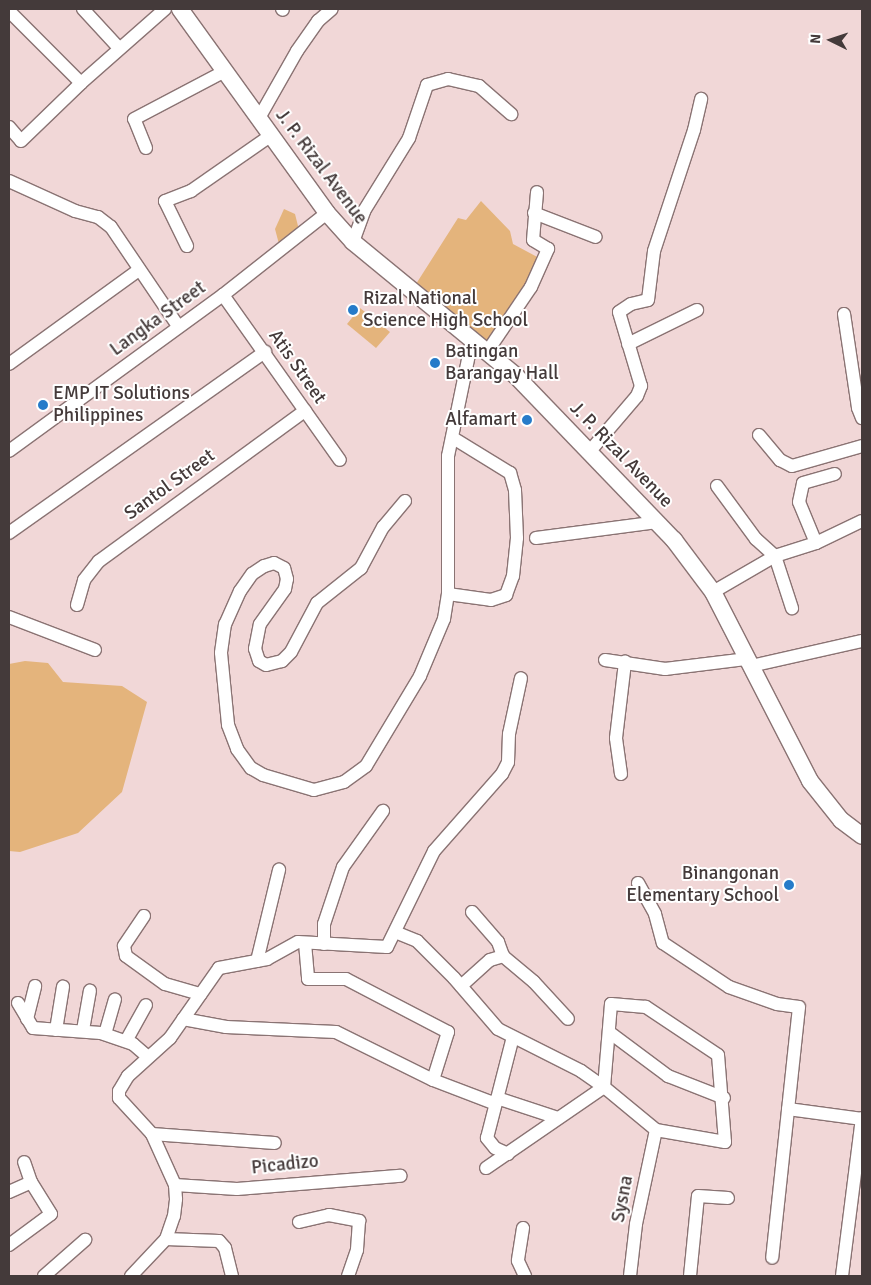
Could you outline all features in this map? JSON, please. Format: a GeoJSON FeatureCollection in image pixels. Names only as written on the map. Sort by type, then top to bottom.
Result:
{"type":"FeatureCollection","features":[{"type":"Feature","properties":{"kind":"main road","name":"J. P. Rizal Avenue"},"geometry":{"type":"LineString","coordinates":[[180,9],[327,213],[353,242],[516,376],[657,522],[713,592],[810,781],[841,820],[862,836]]}},
{"type":"Feature","properties":{"kind":"street"},"geometry":{"type":"LineString","coordinates":[[83,9],[119,48]]}},
{"type":"Feature","properties":{"kind":"street"},"geometry":{"type":"LineString","coordinates":[[9,127],[21,141],[119,48],[165,9]]}},
{"type":"Feature","properties":{"kind":"street"},"geometry":{"type":"LineString","coordinates":[[259,118],[297,51],[318,21],[332,9]]}},
{"type":"Feature","properties":{"kind":"street"},"geometry":{"type":"LineString","coordinates":[[9,11],[81,83]]}},
{"type":"Feature","properties":{"kind":"street"},"geometry":{"type":"LineString","coordinates":[[146,148],[134,119],[225,71]]}},
{"type":"Feature","properties":{"kind":"street"},"geometry":{"type":"LineString","coordinates":[[353,242],[364,211],[409,138],[427,86],[448,78],[479,86],[511,114]]}},
{"type":"Feature","properties":{"kind":"street"},"geometry":{"type":"LineString","coordinates":[[590,451],[636,396],[641,386],[619,312],[631,304],[648,300],[654,251],[694,130],[701,99]]}},
{"type":"Feature","properties":{"kind":"street"},"geometry":{"type":"LineString","coordinates":[[187,246],[165,201],[191,191],[270,136]]}},
{"type":"Feature","properties":{"kind":"street"},"geometry":{"type":"LineString","coordinates":[[9,181],[75,211],[98,217],[111,227],[178,326]]}},
{"type":"Feature","properties":{"kind":"street"},"geometry":{"type":"LineString","coordinates":[[487,352],[531,286],[548,248],[533,240],[537,192]]}},
{"type":"Feature","properties":{"kind":"street","name":"Langka Street"},"geometry":{"type":"LineString","coordinates":[[9,451],[223,295],[327,213]]}},
{"type":"Feature","properties":{"kind":"street"},"geometry":{"type":"LineString","coordinates":[[534,213],[596,236]]}},
{"type":"Feature","properties":{"kind":"street"},"geometry":{"type":"LineString","coordinates":[[9,364],[139,270]]}},
{"type":"Feature","properties":{"kind":"street","name":"Atis Street"},"geometry":{"type":"LineString","coordinates":[[223,295],[340,460]]}},
{"type":"Feature","properties":{"kind":"street"},"geometry":{"type":"LineString","coordinates":[[628,344],[696,310]]}},
{"type":"Feature","properties":{"kind":"street"},"geometry":{"type":"LineString","coordinates":[[844,314],[858,408],[862,418]]}},
{"type":"Feature","properties":{"kind":"street"},"geometry":{"type":"LineString","coordinates":[[405,500],[383,527],[361,568],[317,603],[291,652],[282,661],[266,665],[259,661],[255,649],[260,624],[285,589],[287,579],[284,568],[274,563],[264,566],[252,574],[240,591],[225,624],[221,653],[228,725],[237,749],[251,768],[290,785],[314,790],[344,782],[366,766],[420,676],[441,626],[448,594],[448,456],[472,340]]}},
{"type":"Feature","properties":{"kind":"street"},"geometry":{"type":"LineString","coordinates":[[9,533],[265,352]]}},
{"type":"Feature","properties":{"kind":"street","name":"Santol Street"},"geometry":{"type":"LineString","coordinates":[[77,605],[84,580],[99,562],[304,411]]}},
{"type":"Feature","properties":{"kind":"street"},"geometry":{"type":"LineString","coordinates":[[758,435],[780,460],[792,466],[862,446]]}},
{"type":"Feature","properties":{"kind":"street"},"geometry":{"type":"LineString","coordinates":[[448,594],[491,600],[506,595],[517,538],[515,490],[510,473],[453,438]]}},
{"type":"Feature","properties":{"kind":"street"},"geometry":{"type":"LineString","coordinates":[[816,543],[799,502],[803,483],[835,474]]}},
{"type":"Feature","properties":{"kind":"street"},"geometry":{"type":"LineString","coordinates":[[717,486],[756,539],[775,556],[792,608]]}},
{"type":"Feature","properties":{"kind":"street"},"geometry":{"type":"LineString","coordinates":[[713,592],[775,556],[816,543],[862,521]]}},
{"type":"Feature","properties":{"kind":"street"},"geometry":{"type":"LineString","coordinates":[[536,538],[657,522]]}},
{"type":"Feature","properties":{"kind":"street"},"geometry":{"type":"LineString","coordinates":[[9,617],[95,650]]}},
{"type":"Feature","properties":{"kind":"street"},"geometry":{"type":"LineString","coordinates":[[606,660],[665,669],[749,663],[862,641]]}},
{"type":"Feature","properties":{"kind":"street"},"geometry":{"type":"LineString","coordinates":[[620,774],[616,732],[625,662]]}},
{"type":"Feature","properties":{"kind":"street"},"geometry":{"type":"LineString","coordinates":[[131,1276],[166,1239],[174,1216],[175,1185],[152,1134],[119,1098],[119,1091],[128,1076],[147,1056],[170,1038],[219,968],[257,961],[298,942],[388,947],[434,851],[502,774],[508,762],[509,734],[522,678]]}},
{"type":"Feature","properties":{"kind":"street"},"geometry":{"type":"LineString","coordinates":[[324,944],[324,924],[343,867],[383,811]]}},
{"type":"Feature","properties":{"kind":"street"},"geometry":{"type":"LineString","coordinates":[[257,961],[278,870]]}},
{"type":"Feature","properties":{"kind":"street"},"geometry":{"type":"LineString","coordinates":[[638,883],[655,914],[663,943],[729,987],[778,1004],[799,1007],[772,1258]]}},
{"type":"Feature","properties":{"kind":"street"},"geometry":{"type":"LineString","coordinates":[[472,912],[498,942],[503,956],[534,982],[568,1019]]}},
{"type":"Feature","properties":{"kind":"street"},"geometry":{"type":"LineString","coordinates":[[144,916],[124,946],[126,956],[165,984],[201,994]]}},
{"type":"Feature","properties":{"kind":"street"},"geometry":{"type":"LineString","coordinates":[[395,932],[417,941],[461,986],[498,1030],[582,1071],[656,1130],[725,1142],[724,1098],[718,1055],[646,1007],[611,1004],[604,1088]]}},
{"type":"Feature","properties":{"kind":"street"},"geometry":{"type":"LineString","coordinates":[[305,943],[308,979],[346,979],[448,1032],[433,1080]]}},
{"type":"Feature","properties":{"kind":"street"},"geometry":{"type":"LineString","coordinates":[[461,986],[490,960],[503,956]]}},
{"type":"Feature","properties":{"kind":"street"},"geometry":{"type":"LineString","coordinates":[[27,1019],[35,986]]}},
{"type":"Feature","properties":{"kind":"street"},"geometry":{"type":"LineString","coordinates":[[56,1030],[63,987]]}},
{"type":"Feature","properties":{"kind":"street"},"geometry":{"type":"LineString","coordinates":[[83,1030],[90,991]]}},
{"type":"Feature","properties":{"kind":"street"},"geometry":{"type":"LineString","coordinates":[[105,1034],[115,998]]}},
{"type":"Feature","properties":{"kind":"street"},"geometry":{"type":"LineString","coordinates":[[18,1003],[32,1028],[83,1030],[105,1034],[126,1041],[147,1056]]}},
{"type":"Feature","properties":{"kind":"street"},"geometry":{"type":"LineString","coordinates":[[126,1041],[146,1006]]}},
{"type":"Feature","properties":{"kind":"street"},"geometry":{"type":"LineString","coordinates":[[182,1019],[226,1027],[336,1032],[433,1080],[496,1101],[558,1118]]}},
{"type":"Feature","properties":{"kind":"street"},"geometry":{"type":"LineString","coordinates":[[609,1032],[668,1076],[724,1098]]}},
{"type":"Feature","properties":{"kind":"street"},"geometry":{"type":"LineString","coordinates":[[508,1154],[495,1148],[487,1138],[513,1037]]}},
{"type":"Feature","properties":{"kind":"street"},"geometry":{"type":"LineString","coordinates":[[486,1168],[604,1088]]}},
{"type":"Feature","properties":{"kind":"street"},"geometry":{"type":"LineString","coordinates":[[788,1109],[862,1119],[842,1276]]}},
{"type":"Feature","properties":{"kind":"street","name":"Sysna"},"geometry":{"type":"LineString","coordinates":[[630,1276],[636,1224],[656,1130]]}},
{"type":"Feature","properties":{"kind":"street"},"geometry":{"type":"LineString","coordinates":[[152,1134],[275,1143]]}},
{"type":"Feature","properties":{"kind":"street"},"geometry":{"type":"LineString","coordinates":[[9,1245],[51,1214],[31,1182],[24,1162]]}},
{"type":"Feature","properties":{"kind":"street","name":"Picadizo"},"geometry":{"type":"LineString","coordinates":[[175,1185],[237,1189],[400,1176]]}},
{"type":"Feature","properties":{"kind":"street"},"geometry":{"type":"LineString","coordinates":[[9,1192],[31,1182]]}},
{"type":"Feature","properties":{"kind":"street"},"geometry":{"type":"LineString","coordinates":[[690,1276],[698,1196],[728,1198]]}},
{"type":"Feature","properties":{"kind":"street"},"geometry":{"type":"LineString","coordinates":[[299,1222],[329,1215],[358,1221],[357,1250],[348,1276]]}},
{"type":"Feature","properties":{"kind":"street"},"geometry":{"type":"LineString","coordinates":[[522,1228],[518,1261],[525,1276]]}},
{"type":"Feature","properties":{"kind":"street"},"geometry":{"type":"LineString","coordinates":[[166,1239],[219,1241],[225,1248],[232,1276]]}},
{"type":"Feature","properties":{"kind":"street"},"geometry":{"type":"LineString","coordinates":[[49,1275],[85,1240]]}},
{"type":"Feature","properties":{"kind":"shaded area"},"geometry":{"type":"Polygon","coordinates":[[[481,201],[510,231],[513,244],[541,259],[490,344],[416,284],[458,218],[466,220],[481,201]]]}},
{"type":"Feature","properties":{"kind":"shaded area"},"geometry":{"type":"Polygon","coordinates":[[[284,209],[295,214],[299,230],[279,244],[275,229],[284,209]]]}},
{"type":"Feature","properties":{"kind":"shaded area"},"geometry":{"type":"Polygon","coordinates":[[[360,308],[390,332],[376,348],[347,324],[360,308]]]}},
{"type":"Feature","properties":{"kind":"shaded area"},"geometry":{"type":"Polygon","coordinates":[[[25,661],[48,663],[63,682],[122,686],[147,702],[122,792],[78,833],[20,852],[9,851],[9,664],[25,661]]]}},
{"type":"Feature","properties":{"kind":"place","name":"Rizal National Science High School"},"geometry":{"type":"Point","coordinates":[353,310]}},
{"type":"Feature","properties":{"kind":"place","name":"Batingan Barangay Hall"},"geometry":{"type":"Point","coordinates":[435,363]}},
{"type":"Feature","properties":{"kind":"place","name":"EMP IT Solutions Philippines"},"geometry":{"type":"Point","coordinates":[43,405]}},
{"type":"Feature","properties":{"kind":"place","name":"Alfamart"},"geometry":{"type":"Point","coordinates":[527,420]}},
{"type":"Feature","properties":{"kind":"place","name":"Binangonan Elementary School"},"geometry":{"type":"Point","coordinates":[789,885]}}]}
